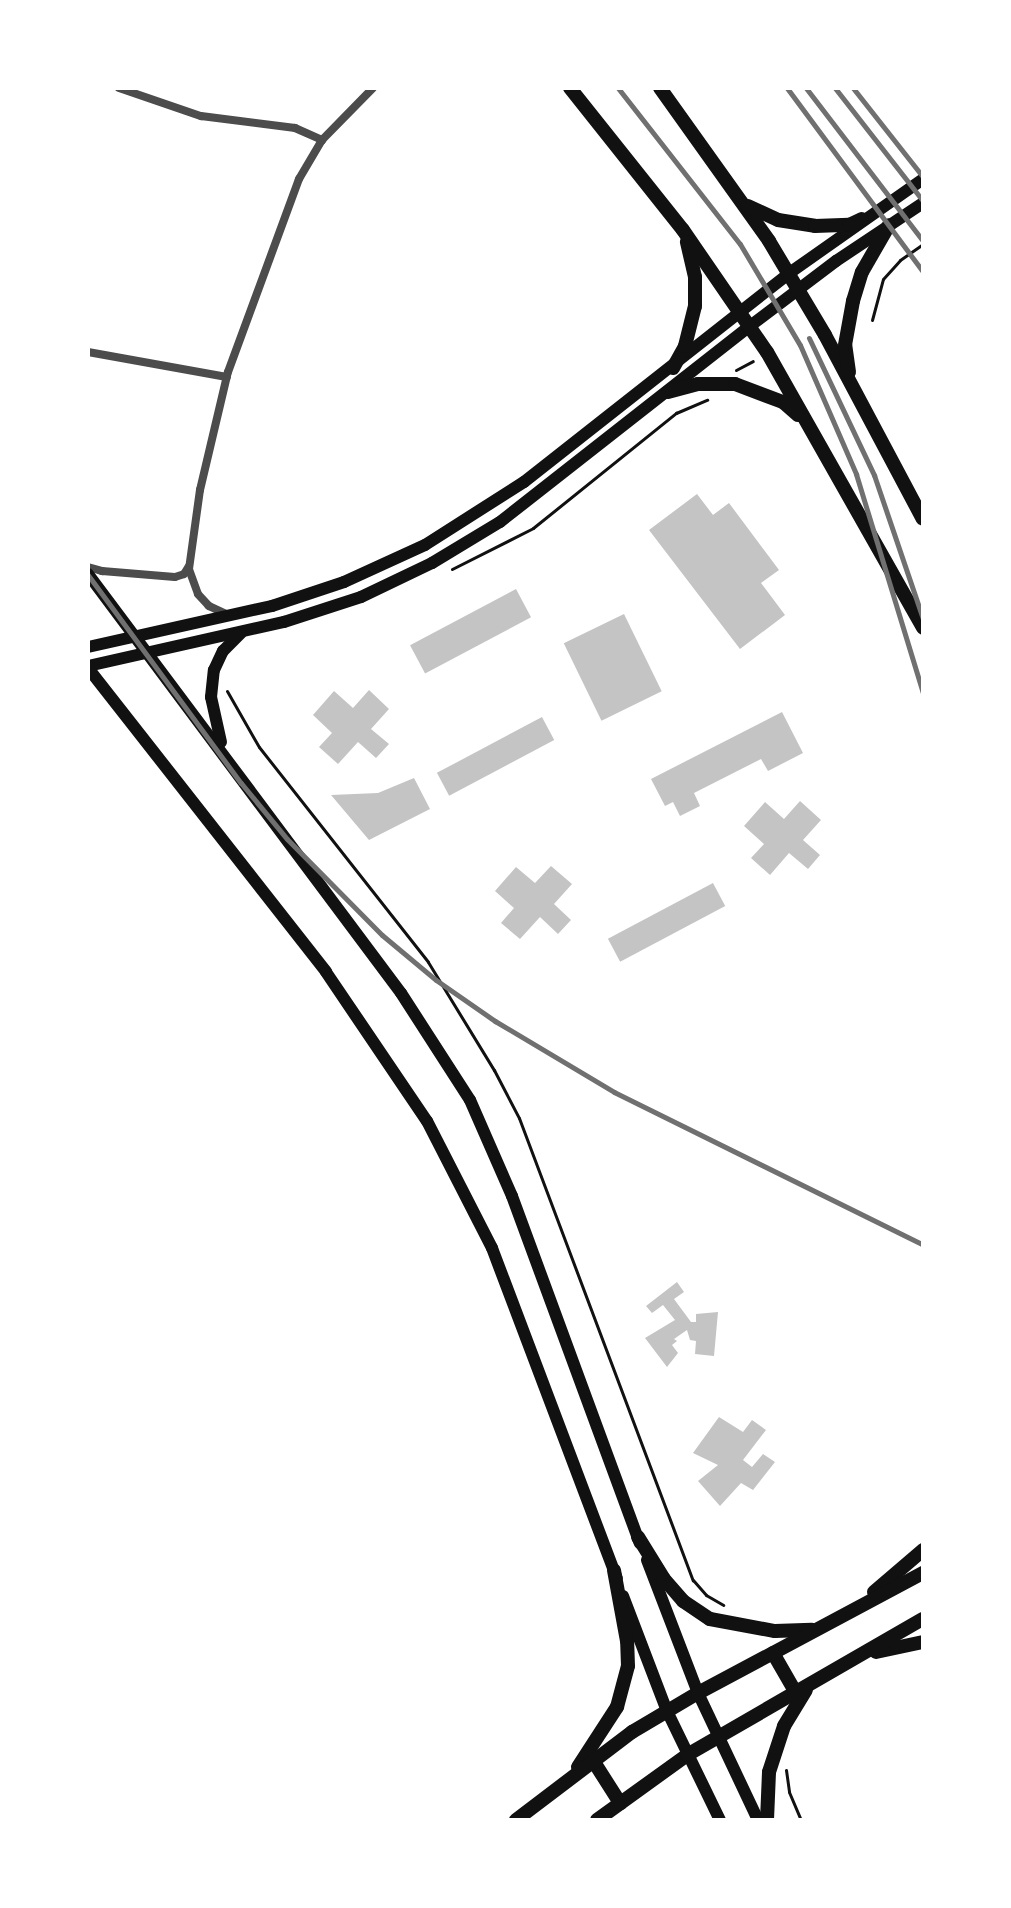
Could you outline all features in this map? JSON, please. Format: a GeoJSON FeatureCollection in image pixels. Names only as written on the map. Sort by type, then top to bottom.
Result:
{"type":"FeatureCollection","features":[{"type":"Feature","properties":{"kind":"main road"},"geometry":{"type":"LineString","coordinates":[[570,88],[683,230],[750,326],[923,628]]}},
{"type":"Feature","properties":{"kind":"main road"},"geometry":{"type":"LineString","coordinates":[[660,88],[743,203],[798,290],[923,519]]}},
{"type":"Feature","properties":{"kind":"main road"},"geometry":{"type":"LineString","coordinates":[[88,647],[236,616],[344,582],[425,545],[524,482],[673,368],[788,274],[923,179]]}},
{"type":"Feature","properties":{"kind":"main road"},"geometry":{"type":"LineString","coordinates":[[743,203],[759,213],[797,224],[849,225],[862,219]]}},
{"type":"Feature","properties":{"kind":"main road"},"geometry":{"type":"LineString","coordinates":[[720,1820],[667,1711],[492,1248],[427,1121],[326,972],[88,667],[241,633],[361,597],[432,563],[500,522],[750,326],[923,203]]}},
{"type":"Feature","properties":{"kind":"main road"},"geometry":{"type":"LineString","coordinates":[[851,384],[845,345],[853,301],[862,272],[889,225]]}},
{"type":"Feature","properties":{"kind":"main road"},"geometry":{"type":"LineString","coordinates":[[673,368],[685,346],[695,306],[693,264],[683,230]]}},
{"type":"Feature","properties":{"kind":"main road"},"geometry":{"type":"LineString","coordinates":[[668,392],[698,384],[735,384],[783,402],[808,423]]}},
{"type":"Feature","properties":{"kind":"main road"},"geometry":{"type":"LineString","coordinates":[[88,574],[150,652],[401,993],[470,1100],[512,1196],[698,1693],[758,1820]]}},
{"type":"Feature","properties":{"kind":"main road"},"geometry":{"type":"LineString","coordinates":[[226,757],[214,722],[211,697],[219,661],[241,633]]}},
{"type":"Feature","properties":{"kind":"main road"},"geometry":{"type":"LineString","coordinates":[[638,1537],[664,1579],[683,1601],[710,1619],[775,1631],[816,1630]]}},
{"type":"Feature","properties":{"kind":"main road"},"geometry":{"type":"LineString","coordinates":[[848,1612],[923,1550]]}},
{"type":"Feature","properties":{"kind":"main road"},"geometry":{"type":"LineString","coordinates":[[563,1787],[606,1727],[624,1687],[627,1641],[614,1570]]}},
{"type":"Feature","properties":{"kind":"main road"},"geometry":{"type":"LineString","coordinates":[[516,1820],[667,1711],[923,1573]]}},
{"type":"Feature","properties":{"kind":"main road"},"geometry":{"type":"LineString","coordinates":[[597,1820],[687,1755],[864,1656],[923,1619]]}},
{"type":"Feature","properties":{"kind":"main road"},"geometry":{"type":"LineString","coordinates":[[864,1656],[923,1642]]}},
{"type":"Feature","properties":{"kind":"main road"},"geometry":{"type":"LineString","coordinates":[[773,1653],[802,1690]]}},
{"type":"Feature","properties":{"kind":"main road"},"geometry":{"type":"LineString","coordinates":[[767,1820],[766,1787],[775,1752],[802,1690]]}},
{"type":"Feature","properties":{"kind":"main road"},"geometry":{"type":"LineString","coordinates":[[594,1762],[620,1803]]}},
{"type":"Feature","properties":{"kind":"street"},"geometry":{"type":"LineString","coordinates":[[119,88],[201,116],[295,128],[322,140]]}},
{"type":"Feature","properties":{"kind":"street"},"geometry":{"type":"LineString","coordinates":[[88,567],[175,577],[186,573],[207,451],[227,377],[299,179],[322,140],[373,88]]}},
{"type":"Feature","properties":{"kind":"street"},"geometry":{"type":"LineString","coordinates":[[88,352],[227,377]]}},
{"type":"Feature","properties":{"kind":"street"},"geometry":{"type":"LineString","coordinates":[[189,561],[191,581],[198,594],[217,612],[236,616]]}},
{"type":"Feature","properties":{"kind":"path"},"geometry":{"type":"LineString","coordinates":[[872,320],[883,279],[900,260],[923,244]]}},
{"type":"Feature","properties":{"kind":"path"},"geometry":{"type":"LineString","coordinates":[[736,367],[753,361]]}},
{"type":"Feature","properties":{"kind":"path"},"geometry":{"type":"LineString","coordinates":[[584,490],[676,413],[717,397]]}},
{"type":"Feature","properties":{"kind":"path"},"geometry":{"type":"LineString","coordinates":[[226,688],[259,747],[428,962],[494,1070],[519,1118],[693,1580],[706,1595],[723,1605]]}},
{"type":"Feature","properties":{"kind":"path"},"geometry":{"type":"LineString","coordinates":[[785,1769],[789,1792],[801,1820]]}},
{"type":"Feature","properties":{"kind":"building"},"geometry":{"type":"Polygon","coordinates":[[[697,494],[713,515],[729,503],[779,570],[761,583],[785,615],[740,649],[649,530],[697,494]]]}},
{"type":"Feature","properties":{"kind":"building"},"geometry":{"type":"Polygon","coordinates":[[[516,589],[531,617],[425,674],[410,645],[516,589]]]}},
{"type":"Feature","properties":{"kind":"building"},"geometry":{"type":"Polygon","coordinates":[[[624,614],[662,691],[601,721],[564,643],[624,614]]]}},
{"type":"Feature","properties":{"kind":"building"},"geometry":{"type":"Polygon","coordinates":[[[369,690],[389,709],[371,729],[389,744],[376,758],[358,742],[338,764],[319,747],[332,733],[313,715],[334,691],[353,708],[369,690]]]}},
{"type":"Feature","properties":{"kind":"building"},"geometry":{"type":"Polygon","coordinates":[[[782,712],[803,753],[768,771],[761,759],[694,793],[700,806],[680,816],[673,802],[665,806],[651,779],[782,712]]]}},
{"type":"Feature","properties":{"kind":"building"},"geometry":{"type":"Polygon","coordinates":[[[542,717],[554,740],[449,796],[437,773],[542,717]]]}},
{"type":"Feature","properties":{"kind":"building"},"geometry":{"type":"Polygon","coordinates":[[[414,778],[430,809],[369,840],[331,795],[378,793],[414,778]]]}},
{"type":"Feature","properties":{"kind":"building"},"geometry":{"type":"Polygon","coordinates":[[[800,801],[821,820],[803,840],[820,855],[808,869],[789,853],[770,875],[751,858],[764,844],[744,826],[765,802],[784,819],[800,801]]]}},
{"type":"Feature","properties":{"kind":"building"},"geometry":{"type":"Polygon","coordinates":[[[551,866],[572,884],[554,904],[571,920],[558,934],[540,917],[520,939],[501,923],[514,908],[495,891],[516,867],[535,883],[551,866]]]}},
{"type":"Feature","properties":{"kind":"building"},"geometry":{"type":"Polygon","coordinates":[[[713,883],[725,906],[620,962],[608,939],[713,883]]]}},
{"type":"Feature","properties":{"kind":"building"},"geometry":{"type":"Polygon","coordinates":[[[677,1282],[684,1292],[674,1299],[691,1322],[696,1322],[696,1314],[718,1312],[714,1356],[695,1354],[696,1341],[690,1340],[687,1330],[674,1339],[677,1341],[672,1345],[678,1353],[667,1367],[645,1338],[675,1320],[663,1305],[652,1313],[646,1306],[677,1282]]]}},
{"type":"Feature","properties":{"kind":"building"},"geometry":{"type":"Polygon","coordinates":[[[719,1417],[743,1432],[752,1420],[766,1430],[743,1460],[752,1467],[763,1454],[775,1462],[753,1490],[741,1483],[720,1506],[698,1481],[718,1465],[693,1453],[719,1417]]]}},
{"type":"Feature","properties":{"kind":"railway"},"geometry":{"type":"LineString","coordinates":[[618,88],[740,244],[800,345],[856,474],[923,693]]}},
{"type":"Feature","properties":{"kind":"railway"},"geometry":{"type":"LineString","coordinates":[[787,88],[923,272]]}},
{"type":"Feature","properties":{"kind":"railway"},"geometry":{"type":"LineString","coordinates":[[806,88],[923,241]]}},
{"type":"Feature","properties":{"kind":"railway"},"geometry":{"type":"LineString","coordinates":[[835,88],[923,201]]}},
{"type":"Feature","properties":{"kind":"railway"},"geometry":{"type":"LineString","coordinates":[[853,88],[923,177]]}},
{"type":"Feature","properties":{"kind":"railway"},"geometry":{"type":"LineString","coordinates":[[809,338],[874,475],[923,619]]}},
{"type":"Feature","properties":{"kind":"railway"},"geometry":{"type":"LineString","coordinates":[[88,575],[241,783],[287,839],[382,935],[436,980],[495,1021],[614,1092],[923,1245]]}}]}
